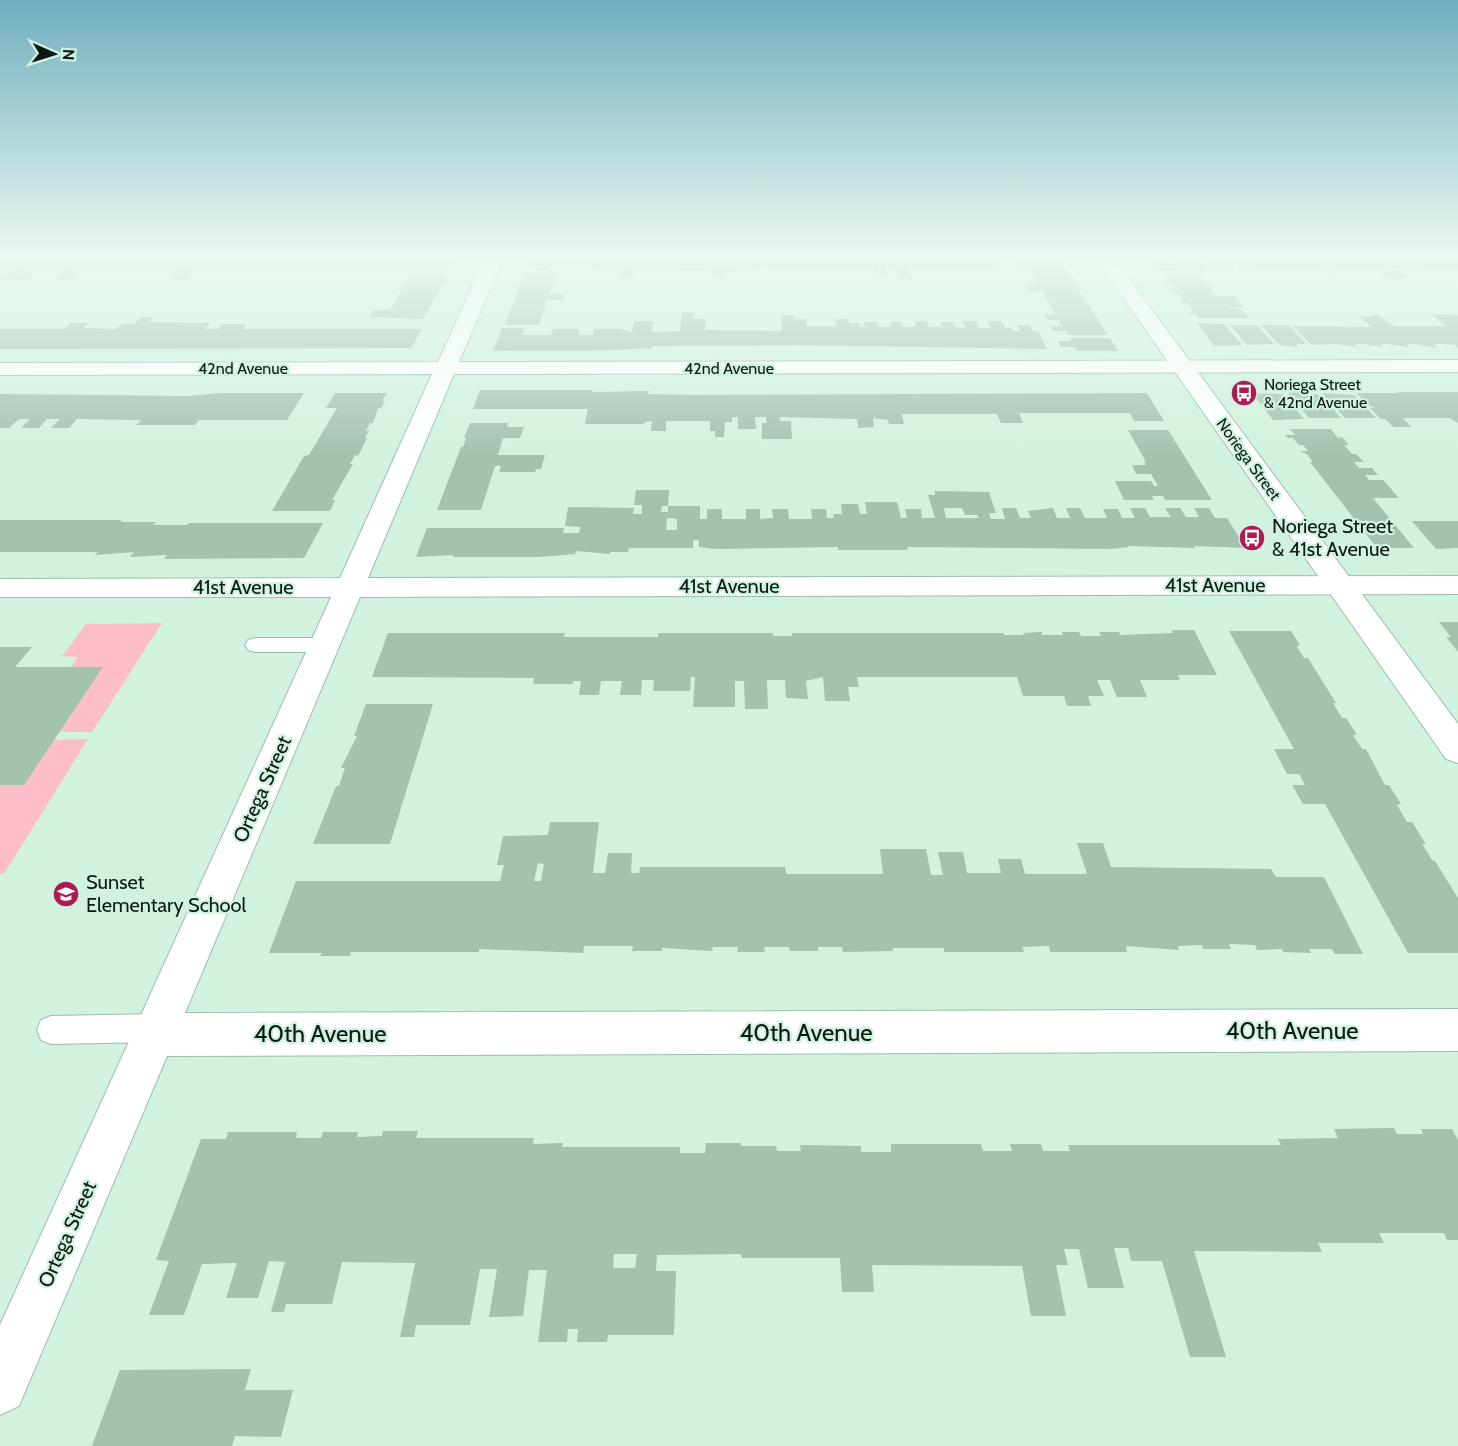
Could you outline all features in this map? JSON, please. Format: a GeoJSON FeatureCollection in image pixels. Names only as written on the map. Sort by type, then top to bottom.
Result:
{"type":"FeatureCollection","features":[{"type":"Feature","properties":{"kind":"street","name":"Ortega Street"},"geometry":{"type":"LineString","coordinates":[[0,1387],[465,323]]}},
{"type":"Feature","properties":{"kind":"street","name":"Noriega Street"},"geometry":{"type":"LineString","coordinates":[[1152,323],[1458,750]]}},
{"type":"Feature","properties":{"kind":"street","name":"42nd Avenue"},"geometry":{"type":"LineString","coordinates":[[0,369],[1458,366]]}},
{"type":"Feature","properties":{"kind":"street","name":"41st Avenue"},"geometry":{"type":"LineString","coordinates":[[0,588],[1458,585]]}},
{"type":"Feature","properties":{"kind":"street","name":"40th Avenue"},"geometry":{"type":"LineString","coordinates":[[156,1031],[1458,1030]]}},
{"type":"Feature","properties":{"kind":"lane"},"geometry":{"type":"LineString","coordinates":[[255,645],[324,645]]}},
{"type":"Feature","properties":{"kind":"lane"},"geometry":{"type":"LineString","coordinates":[[51,1030],[156,1031]]}},
{"type":"Feature","properties":{"kind":"shaded area"},"geometry":{"type":"Polygon","coordinates":[[[162,623],[92,732],[60,732],[102,667],[71,667],[78,657],[59,656],[64,654],[86,624],[162,623]]]}},
{"type":"Feature","properties":{"kind":"shaded area"},"geometry":{"type":"Polygon","coordinates":[[[88,739],[4,874],[0,874],[0,785],[24,785],[54,740],[88,739]]]}},
{"type":"Feature","properties":{"kind":"building"},"geometry":{"type":"Polygon","coordinates":[[[70,323],[88,323],[84,328],[116,329],[122,324],[210,323],[205,329],[217,329],[222,324],[247,324],[243,329],[422,329],[411,348],[0,349],[0,329],[64,329],[70,323]]]}},
{"type":"Feature","properties":{"kind":"building"},"geometry":{"type":"Polygon","coordinates":[[[506,323],[539,323],[539,325],[506,323]]]}},
{"type":"Feature","properties":{"kind":"building"},"geometry":{"type":"Polygon","coordinates":[[[634,323],[653,323],[652,332],[680,331],[681,323],[706,323],[705,330],[782,331],[782,323],[836,326],[836,323],[858,323],[859,327],[865,327],[864,323],[877,323],[878,327],[891,327],[890,323],[902,323],[903,327],[916,327],[915,323],[928,323],[929,327],[942,327],[941,323],[954,323],[955,327],[965,328],[963,323],[977,323],[979,328],[990,328],[988,323],[1003,323],[1005,328],[1012,328],[1013,331],[1020,331],[1017,325],[1030,325],[1033,331],[1038,331],[1047,349],[798,345],[653,346],[653,348],[587,351],[493,351],[502,328],[524,328],[522,335],[551,335],[553,329],[579,329],[578,335],[593,335],[594,329],[621,329],[632,332],[634,323]]]}},
{"type":"Feature","properties":{"kind":"building"},"geometry":{"type":"Polygon","coordinates":[[[1061,323],[1101,323],[1108,335],[1067,335],[1066,331],[1053,331],[1050,326],[1062,326],[1061,323]]]}},
{"type":"Feature","properties":{"kind":"building"},"geometry":{"type":"Polygon","coordinates":[[[1197,323],[1224,324],[1242,345],[1214,346],[1197,323]]]}},
{"type":"Feature","properties":{"kind":"building"},"geometry":{"type":"Polygon","coordinates":[[[1367,323],[1390,323],[1394,326],[1445,326],[1442,323],[1458,323],[1458,348],[1455,345],[1441,344],[1433,344],[1437,348],[1415,344],[1406,344],[1409,347],[1388,344],[1380,344],[1383,347],[1362,344],[1354,344],[1357,347],[1336,344],[1311,345],[1293,326],[1371,327],[1367,323]]]}},
{"type":"Feature","properties":{"kind":"building"},"geometry":{"type":"Polygon","coordinates":[[[1230,325],[1257,325],[1274,344],[1247,345],[1230,325]]]}},
{"type":"Feature","properties":{"kind":"building"},"geometry":{"type":"Polygon","coordinates":[[[1261,325],[1289,325],[1306,344],[1296,344],[1298,347],[1279,345],[1261,325]]]}},
{"type":"Feature","properties":{"kind":"building"},"geometry":{"type":"Polygon","coordinates":[[[1070,338],[1110,338],[1118,351],[1077,351],[1074,347],[1060,347],[1058,341],[1071,341],[1070,338]]]}},
{"type":"Feature","properties":{"kind":"building"},"geometry":{"type":"Polygon","coordinates":[[[480,390],[649,391],[648,394],[690,395],[1147,393],[1164,421],[1134,421],[1130,413],[1019,413],[1023,423],[1001,423],[997,414],[902,414],[904,424],[889,424],[888,420],[873,418],[874,427],[858,428],[857,419],[780,417],[780,421],[791,421],[792,439],[762,439],[762,423],[766,423],[766,417],[755,417],[756,429],[738,429],[738,417],[732,417],[732,422],[725,422],[724,437],[715,437],[715,431],[710,431],[710,421],[666,421],[666,431],[651,431],[652,421],[644,424],[585,424],[588,409],[473,409],[480,390]]]}},
{"type":"Feature","properties":{"kind":"building"},"geometry":{"type":"Polygon","coordinates":[[[1458,392],[1458,423],[1450,418],[1403,418],[1411,427],[1393,427],[1385,419],[1381,419],[1370,408],[1375,408],[1367,405],[1357,393],[1458,392]]]}},
{"type":"Feature","properties":{"kind":"building"},"geometry":{"type":"Polygon","coordinates":[[[219,393],[304,393],[287,420],[199,420],[195,425],[136,425],[141,420],[77,419],[69,428],[51,428],[60,419],[47,419],[39,428],[21,428],[30,419],[19,419],[9,428],[0,428],[0,394],[189,396],[219,393]]]}},
{"type":"Feature","properties":{"kind":"building"},"geometry":{"type":"Polygon","coordinates":[[[335,393],[387,393],[381,408],[378,408],[373,423],[370,423],[366,431],[369,431],[365,438],[367,438],[358,456],[355,455],[350,464],[353,464],[332,500],[335,500],[330,511],[272,511],[304,456],[309,455],[337,408],[326,408],[335,393]]]}},
{"type":"Feature","properties":{"kind":"building"},"geometry":{"type":"Polygon","coordinates":[[[1251,393],[1283,394],[1304,419],[1273,420],[1263,407],[1268,407],[1266,404],[1261,404],[1251,393]]]}},
{"type":"Feature","properties":{"kind":"building"},"geometry":{"type":"Polygon","coordinates":[[[1288,393],[1320,395],[1341,418],[1309,418],[1288,393]]]}},
{"type":"Feature","properties":{"kind":"building"},"geometry":{"type":"Polygon","coordinates":[[[1322,393],[1354,395],[1376,418],[1345,418],[1322,393]]]}},
{"type":"Feature","properties":{"kind":"building"},"geometry":{"type":"Polygon","coordinates":[[[470,423],[508,423],[507,427],[524,427],[520,438],[503,438],[498,455],[545,455],[541,469],[536,469],[535,472],[499,472],[501,466],[495,466],[481,510],[437,510],[461,447],[463,447],[470,423]]]}},
{"type":"Feature","properties":{"kind":"building"},"geometry":{"type":"Polygon","coordinates":[[[1290,429],[1331,429],[1338,438],[1342,437],[1349,445],[1344,445],[1364,462],[1354,462],[1359,468],[1372,468],[1378,475],[1365,475],[1369,480],[1383,480],[1399,498],[1373,498],[1414,548],[1377,548],[1310,462],[1313,462],[1307,454],[1300,451],[1308,451],[1293,438],[1285,435],[1295,435],[1290,429]]]}},
{"type":"Feature","properties":{"kind":"building"},"geometry":{"type":"Polygon","coordinates":[[[1128,430],[1168,430],[1212,500],[1165,500],[1163,496],[1152,496],[1154,500],[1124,500],[1115,481],[1151,481],[1154,486],[1158,486],[1151,474],[1136,474],[1132,465],[1146,465],[1144,462],[1146,462],[1128,430]]]}},
{"type":"Feature","properties":{"kind":"building"},"geometry":{"type":"Polygon","coordinates":[[[636,490],[669,490],[668,506],[700,506],[700,519],[707,519],[707,509],[722,509],[722,519],[746,519],[746,509],[760,509],[760,519],[773,518],[772,509],[788,509],[789,519],[812,519],[811,509],[826,509],[827,518],[834,518],[833,514],[842,514],[841,504],[858,504],[860,514],[867,514],[865,502],[897,502],[901,518],[907,518],[905,509],[921,509],[922,518],[935,518],[928,495],[935,495],[935,491],[989,492],[996,513],[989,513],[991,519],[1005,519],[1002,508],[1016,508],[1020,518],[1031,518],[1028,511],[1053,508],[1057,518],[1070,518],[1066,508],[1080,508],[1085,518],[1107,518],[1103,509],[1118,509],[1122,518],[1135,518],[1130,508],[1145,508],[1150,517],[1171,517],[1165,508],[1180,508],[1186,517],[1199,517],[1194,508],[1209,508],[1215,518],[1227,518],[1246,548],[1128,546],[1111,549],[907,547],[908,550],[838,550],[838,547],[714,549],[699,547],[699,540],[693,540],[693,548],[629,548],[628,552],[610,552],[610,554],[576,551],[575,554],[541,557],[453,557],[454,555],[416,557],[427,528],[564,528],[563,533],[579,533],[580,527],[565,526],[568,507],[634,508],[633,514],[642,514],[642,505],[634,505],[636,490]],[[662,506],[661,512],[668,512],[668,506],[662,506]],[[944,508],[946,518],[979,518],[977,515],[965,515],[962,508],[944,508]],[[667,518],[666,530],[677,530],[677,519],[667,518]]]}},
{"type":"Feature","properties":{"kind":"building"},"geometry":{"type":"Polygon","coordinates":[[[0,520],[156,522],[153,525],[323,523],[304,558],[164,559],[167,555],[130,557],[134,552],[95,555],[98,552],[0,552],[0,520]]]}},
{"type":"Feature","properties":{"kind":"building"},"geometry":{"type":"Polygon","coordinates":[[[1412,521],[1458,521],[1458,548],[1436,549],[1412,521]]]}},
{"type":"Feature","properties":{"kind":"building"},"geometry":{"type":"Polygon","coordinates":[[[1439,622],[1458,622],[1458,652],[1446,637],[1451,637],[1439,622]]]}},
{"type":"Feature","properties":{"kind":"building"},"geometry":{"type":"Polygon","coordinates":[[[1172,630],[1194,630],[1217,675],[1178,675],[1180,680],[1140,680],[1147,697],[1117,697],[1110,680],[1097,680],[1104,696],[1088,696],[1091,706],[1067,706],[1064,696],[1023,696],[1017,677],[857,677],[859,687],[848,687],[850,701],[825,701],[823,677],[806,681],[808,699],[786,698],[785,680],[767,680],[768,709],[745,709],[744,681],[735,681],[735,707],[693,707],[695,677],[691,677],[690,691],[653,691],[654,680],[642,680],[641,695],[620,695],[622,681],[601,681],[599,695],[579,695],[581,681],[573,681],[573,684],[533,684],[534,678],[372,677],[388,633],[565,633],[564,637],[658,637],[658,633],[773,633],[773,636],[792,636],[792,633],[1004,633],[1004,635],[1025,635],[1023,633],[1042,632],[1042,635],[1063,635],[1062,632],[1079,632],[1081,636],[1101,636],[1099,632],[1119,632],[1120,635],[1173,633],[1172,630]]]}},
{"type":"Feature","properties":{"kind":"building"},"geometry":{"type":"Polygon","coordinates":[[[1229,631],[1291,631],[1300,645],[1297,646],[1304,658],[1308,658],[1336,703],[1333,703],[1342,718],[1346,718],[1357,735],[1353,735],[1362,749],[1366,749],[1385,785],[1389,785],[1401,804],[1397,805],[1407,822],[1412,822],[1426,844],[1422,844],[1458,898],[1458,953],[1408,953],[1325,804],[1303,804],[1292,785],[1305,785],[1299,774],[1287,774],[1274,749],[1294,749],[1229,631]]]}},
{"type":"Feature","properties":{"kind":"building"},"geometry":{"type":"Polygon","coordinates":[[[0,647],[32,647],[15,667],[103,667],[24,785],[0,785],[0,647]]]}},
{"type":"Feature","properties":{"kind":"building"},"geometry":{"type":"Polygon","coordinates":[[[366,704],[433,704],[390,844],[313,844],[336,786],[339,786],[345,768],[341,768],[357,736],[354,736],[366,704]]]}},
{"type":"Feature","properties":{"kind":"building"},"geometry":{"type":"Polygon","coordinates":[[[550,822],[599,822],[593,873],[605,873],[608,853],[632,853],[631,873],[639,873],[640,867],[785,867],[786,874],[883,874],[880,849],[926,849],[931,875],[943,875],[938,852],[963,852],[967,873],[1001,873],[998,859],[1021,859],[1025,874],[1087,874],[1077,843],[1103,843],[1111,867],[1271,869],[1276,877],[1324,877],[1363,954],[1335,954],[1332,949],[1309,949],[1311,953],[1283,952],[1282,949],[1257,950],[1255,945],[1229,944],[1231,949],[1203,949],[1202,945],[1178,946],[1179,950],[1126,946],[1127,952],[1050,952],[1049,946],[1022,947],[1024,952],[944,952],[944,948],[893,948],[893,951],[843,952],[842,947],[818,947],[818,951],[790,951],[789,947],[764,947],[765,952],[737,952],[738,947],[712,947],[713,951],[662,948],[662,951],[632,951],[633,946],[584,946],[583,953],[479,949],[479,952],[351,952],[350,956],[320,956],[322,953],[269,953],[296,881],[500,881],[504,865],[497,865],[503,836],[548,835],[550,822]],[[538,863],[534,881],[541,881],[544,864],[538,863]]]}},
{"type":"Feature","properties":{"kind":"building"},"geometry":{"type":"Polygon","coordinates":[[[1394,1128],[1397,1134],[1423,1134],[1421,1129],[1452,1129],[1458,1140],[1458,1240],[1447,1240],[1444,1233],[1379,1233],[1384,1243],[1318,1243],[1322,1252],[1194,1251],[1226,1357],[1190,1357],[1162,1261],[1131,1261],[1128,1248],[1114,1248],[1124,1288],[1088,1288],[1079,1249],[1064,1249],[1068,1265],[1056,1265],[1066,1316],[1031,1316],[1022,1266],[872,1265],[874,1292],[842,1292],[840,1258],[742,1258],[741,1254],[657,1255],[656,1271],[676,1271],[674,1335],[608,1335],[607,1342],[577,1342],[578,1329],[568,1329],[567,1342],[538,1342],[547,1270],[529,1270],[523,1316],[489,1317],[497,1269],[480,1269],[470,1325],[416,1325],[414,1337],[400,1337],[415,1263],[342,1262],[332,1304],[286,1304],[284,1312],[271,1312],[285,1262],[269,1261],[258,1298],[226,1298],[237,1263],[202,1264],[184,1315],[149,1315],[169,1261],[156,1260],[201,1139],[226,1139],[228,1132],[297,1132],[296,1138],[321,1138],[323,1132],[358,1132],[357,1137],[382,1136],[383,1131],[418,1131],[416,1138],[534,1138],[533,1144],[563,1143],[562,1147],[680,1147],[680,1153],[705,1153],[706,1143],[776,1146],[777,1151],[801,1151],[800,1145],[861,1146],[861,1152],[891,1152],[891,1144],[981,1144],[983,1151],[1012,1151],[1010,1144],[1041,1144],[1043,1151],[1070,1151],[1068,1145],[1281,1145],[1278,1139],[1338,1138],[1334,1129],[1394,1128]],[[614,1254],[613,1268],[635,1268],[637,1254],[614,1254]]]}},
{"type":"Feature","properties":{"kind":"building"},"geometry":{"type":"Polygon","coordinates":[[[251,1369],[245,1390],[293,1390],[281,1437],[235,1436],[232,1446],[92,1446],[120,1370],[251,1369]]]}},
{"type":"Feature","properties":{"kind":"place","name":"Noriega Street & 42nd Avenue"},"geometry":{"type":"Point","coordinates":[1244,393]}},
{"type":"Feature","properties":{"kind":"place","name":"Noriega Street & 41st Avenue"},"geometry":{"type":"Point","coordinates":[1252,538]}},
{"type":"Feature","properties":{"kind":"place","name":"Sunset Elementary School"},"geometry":{"type":"Point","coordinates":[66,894]}}]}
